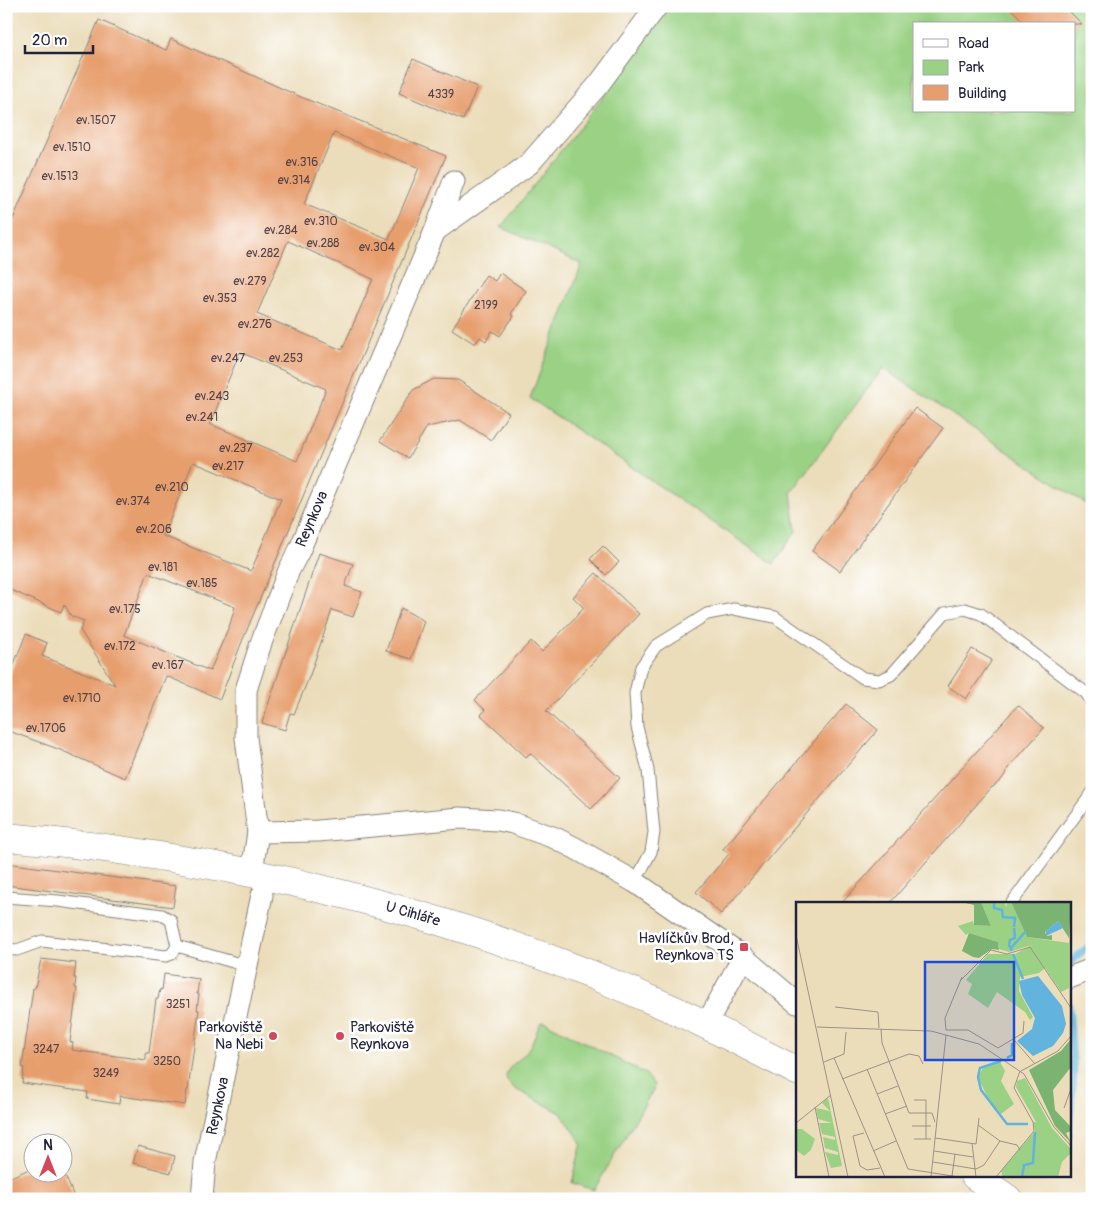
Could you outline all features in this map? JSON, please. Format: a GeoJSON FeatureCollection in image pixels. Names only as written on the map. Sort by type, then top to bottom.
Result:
{"type":"FeatureCollection","features":[{"type":"Feature","properties":{"kind":"main road","name":"U Cihláře"},"geometry":{"type":"LineString","coordinates":[[6,837],[129,851],[257,884],[373,902],[458,927],[587,973],[706,1025],[796,1070]]}},
{"type":"Feature","properties":{"kind":"main road"},"geometry":{"type":"LineString","coordinates":[[978,1178],[1008,1199]]}},
{"type":"Feature","properties":{"kind":"street"},"geometry":{"type":"LineString","coordinates":[[435,231],[529,164],[599,84],[657,6]]}},
{"type":"Feature","properties":{"kind":"street","name":"Reynkova"},"geometry":{"type":"LineString","coordinates":[[202,1199],[205,1162],[247,966],[257,884],[258,832],[246,738],[246,690],[261,643],[289,570],[435,231],[454,180]]}},
{"type":"Feature","properties":{"kind":"street"},"geometry":{"type":"LineString","coordinates":[[258,832],[318,831],[440,819],[478,818],[513,823],[555,838],[604,863],[635,882],[742,957],[796,1001]]}},
{"type":"Feature","properties":{"kind":"street"},"geometry":{"type":"LineString","coordinates":[[706,1025],[742,957]]}},
{"type":"Feature","properties":{"kind":"street"},"geometry":{"type":"LineString","coordinates":[[1070,978],[1092,969]]}},
{"type":"Feature","properties":{"kind":"lane"},"geometry":{"type":"LineString","coordinates":[[635,882],[651,852],[654,832],[648,770],[637,727],[635,693],[641,667],[656,646],[707,614],[734,609],[775,617],[863,678],[878,680],[891,675],[945,612],[965,609],[981,614],[1086,693],[1092,703]]}},
{"type":"Feature","properties":{"kind":"lane"},"geometry":{"type":"LineString","coordinates":[[1012,902],[1092,793]]}},
{"type":"Feature","properties":{"kind":"lane"},"geometry":{"type":"LineString","coordinates":[[6,897],[58,901],[162,915],[171,920],[177,946],[172,954],[166,956],[42,941],[17,950],[6,949]]}},
{"type":"Feature","properties":{"kind":"lane"},"geometry":{"type":"LineString","coordinates":[[177,946],[247,966]]}},
{"type":"Feature","properties":{"kind":"green space"},"geometry":{"type":"Polygon","coordinates":[[[670,6],[1092,6],[1092,508],[883,368],[791,493],[796,531],[774,564],[530,398],[582,264],[501,227],[605,95],[670,6]]]}},
{"type":"Feature","properties":{"kind":"green space"},"geometry":{"type":"Polygon","coordinates":[[[541,1022],[545,1022],[646,1074],[654,1085],[653,1090],[594,1190],[572,1183],[582,1143],[561,1113],[517,1090],[506,1078],[509,1069],[529,1048],[541,1022]]]}},
{"type":"Feature","properties":{"kind":"building"},"geometry":{"type":"Polygon","coordinates":[[[1008,6],[1064,6],[1082,24],[1076,24],[1076,22],[1024,22],[1008,6]]]}},
{"type":"Feature","properties":{"kind":"building"},"geometry":{"type":"Polygon","coordinates":[[[99,20],[166,50],[171,39],[301,97],[446,156],[241,644],[220,699],[166,676],[125,778],[58,749],[6,730],[6,684],[26,634],[47,643],[42,656],[115,685],[80,630],[84,621],[71,616],[64,604],[61,612],[6,588],[6,292],[11,281],[6,279],[6,235],[99,20]],[[334,133],[304,204],[389,239],[419,168],[334,133]],[[288,241],[257,314],[342,350],[373,279],[288,241]],[[240,352],[210,424],[297,461],[326,389],[240,352]],[[193,462],[163,536],[251,571],[281,499],[193,462]],[[148,573],[124,635],[210,671],[230,624],[235,607],[148,573]]]}},
{"type":"Feature","properties":{"kind":"building"},"geometry":{"type":"Polygon","coordinates":[[[413,59],[477,87],[463,120],[399,93],[413,59]]]}},
{"type":"Feature","properties":{"kind":"building"},"geometry":{"type":"Polygon","coordinates":[[[500,273],[526,291],[511,314],[514,316],[500,336],[492,331],[486,341],[480,337],[475,344],[452,329],[486,275],[495,281],[500,273]]]}},
{"type":"Feature","properties":{"kind":"building"},"geometry":{"type":"Polygon","coordinates":[[[434,379],[458,380],[509,413],[491,440],[460,420],[427,427],[408,458],[380,441],[413,390],[434,379]]]}},
{"type":"Feature","properties":{"kind":"building"},"geometry":{"type":"Polygon","coordinates":[[[915,408],[943,428],[840,571],[812,551],[915,408]]]}},
{"type":"Feature","properties":{"kind":"building"},"geometry":{"type":"Polygon","coordinates":[[[603,546],[619,562],[606,575],[590,559],[603,546]]]}},
{"type":"Feature","properties":{"kind":"building"},"geometry":{"type":"Polygon","coordinates":[[[319,553],[353,564],[345,586],[362,592],[353,617],[332,610],[310,675],[294,714],[290,713],[285,730],[262,723],[319,553]]]}},
{"type":"Feature","properties":{"kind":"building"},"geometry":{"type":"Polygon","coordinates":[[[596,573],[639,614],[546,711],[620,778],[591,809],[530,753],[526,757],[481,715],[485,710],[475,700],[531,641],[542,652],[584,608],[573,597],[596,573]]]}},
{"type":"Feature","properties":{"kind":"building"},"geometry":{"type":"Polygon","coordinates":[[[401,608],[424,621],[411,659],[386,651],[401,608]]]}},
{"type":"Feature","properties":{"kind":"building"},"geometry":{"type":"Polygon","coordinates":[[[972,649],[992,660],[966,699],[948,686],[972,649]]]}},
{"type":"Feature","properties":{"kind":"building"},"geometry":{"type":"Polygon","coordinates":[[[846,704],[878,730],[721,914],[696,892],[729,854],[723,849],[846,704]]]}},
{"type":"Feature","properties":{"kind":"building"},"geometry":{"type":"Polygon","coordinates":[[[1018,705],[1044,728],[1011,765],[1002,779],[992,787],[891,902],[843,902],[1018,705]]]}},
{"type":"Feature","properties":{"kind":"building"},"geometry":{"type":"Polygon","coordinates":[[[6,863],[176,886],[173,907],[6,885],[6,863]]]}},
{"type":"Feature","properties":{"kind":"building"},"geometry":{"type":"Polygon","coordinates":[[[41,959],[76,963],[74,978],[76,978],[75,988],[77,988],[70,1042],[73,1043],[72,1050],[146,1060],[146,1053],[149,1053],[156,999],[158,999],[160,989],[162,990],[164,974],[199,979],[197,1010],[199,1010],[185,1105],[120,1096],[119,1104],[87,1099],[88,1092],[22,1083],[24,1068],[22,1068],[33,988],[35,988],[41,959]]]}},
{"type":"Feature","properties":{"kind":"building"},"geometry":{"type":"Polygon","coordinates":[[[138,1146],[175,1156],[171,1173],[133,1163],[138,1146]]]}},
{"type":"Feature","properties":{"kind":"building"},"geometry":{"type":"Polygon","coordinates":[[[22,1172],[22,1182],[68,1182],[75,1199],[6,1199],[6,1179],[22,1172]]]}},
{"type":"Feature","properties":{"kind":"waterway"},"geometry":{"type":"LineString","coordinates":[[1070,965],[1077,956],[1092,944]]}},
{"type":"Feature","properties":{"kind":"waterway"},"geometry":{"type":"LineString","coordinates":[[1070,1019],[1074,1075],[1070,1123]]}},
{"type":"Feature","properties":{"kind":"waterway"},"geometry":{"type":"LineString","coordinates":[[956,1199],[964,1193]]}},
{"type":"Feature","properties":{"kind":"place","name":"Havlíčkův Brod, Reynkova TS"},"geometry":{"type":"Point","coordinates":[744,947]}},
{"type":"Feature","properties":{"kind":"place","name":"Parkoviště Na Nebi"},"geometry":{"type":"Point","coordinates":[273,1036]}},
{"type":"Feature","properties":{"kind":"place","name":"Parkoviště Reynkova"},"geometry":{"type":"Point","coordinates":[340,1036]}}]}
